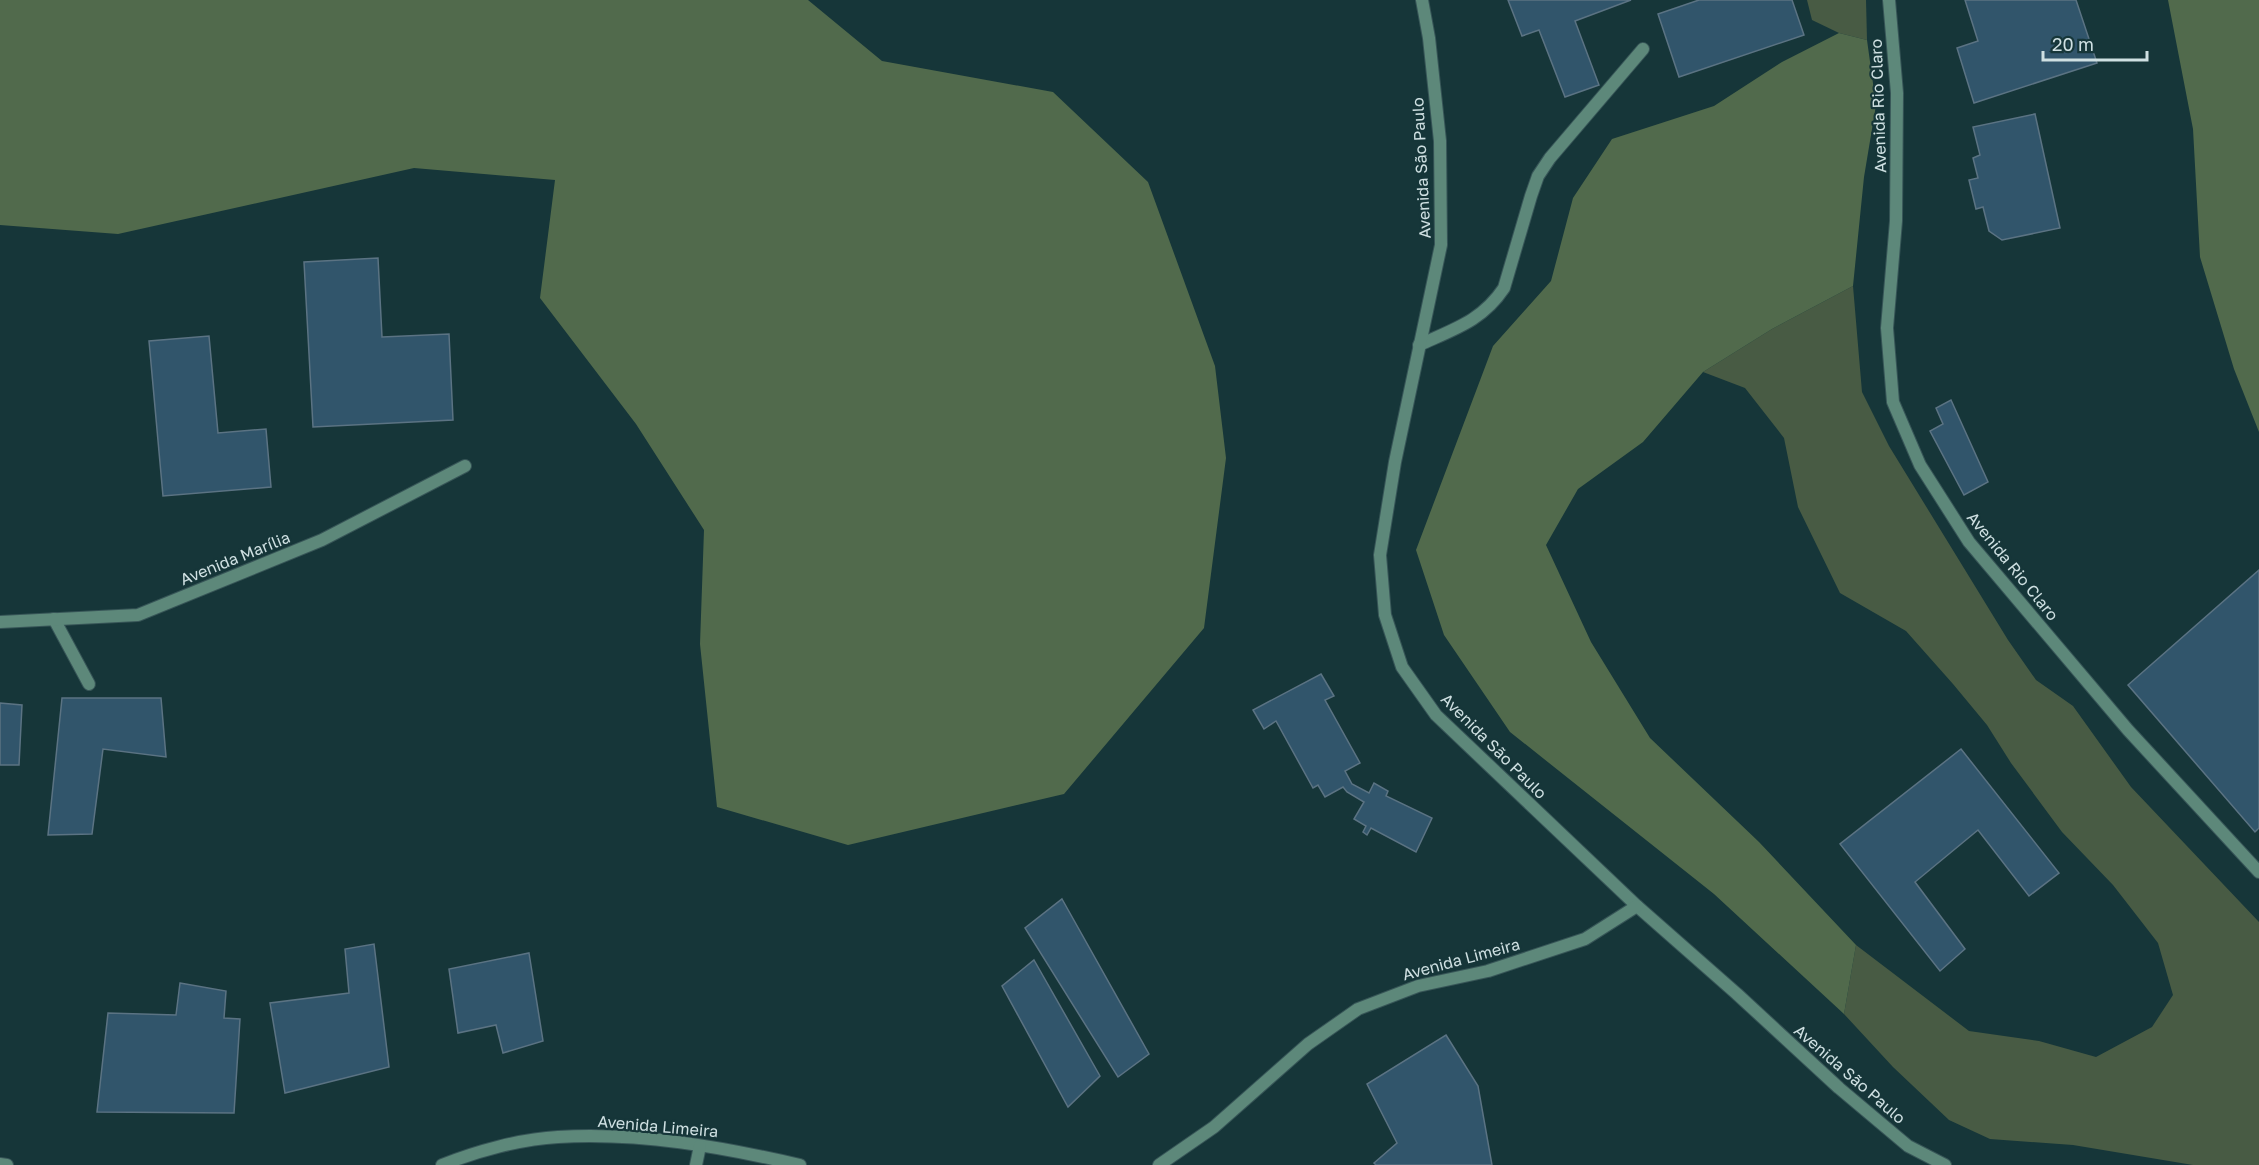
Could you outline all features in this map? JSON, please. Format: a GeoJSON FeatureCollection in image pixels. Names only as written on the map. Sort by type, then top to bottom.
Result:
{"type":"FeatureCollection","features":[{"type":"Feature","properties":{"kind":"street","name":"Avenida São Paulo"},"geometry":{"type":"LineString","coordinates":[[1422,0],[1429,38],[1440,141],[1441,245],[1395,462],[1380,555],[1385,615],[1402,667],[1436,715],[1637,906],[1839,1088],[1908,1146],[1945,1165]]}},
{"type":"Feature","properties":{"kind":"street","name":"Avenida Rio Claro"},"geometry":{"type":"LineString","coordinates":[[1889,0],[1897,93],[1896,221],[1887,328],[1893,402],[1920,465],[1969,542],[2128,730],[2259,872]]}},
{"type":"Feature","properties":{"kind":"street"},"geometry":{"type":"LineString","coordinates":[[1419,345],[1469,322],[1494,304],[1504,288],[1539,176],[1550,158],[1643,49]]}},
{"type":"Feature","properties":{"kind":"street","name":"Avenida Marília"},"geometry":{"type":"LineString","coordinates":[[0,622],[138,615],[322,540],[465,466]]}},
{"type":"Feature","properties":{"kind":"street"},"geometry":{"type":"LineString","coordinates":[[54,620],[89,684]]}},
{"type":"Feature","properties":{"kind":"street","name":"Avenida Limeira"},"geometry":{"type":"LineString","coordinates":[[1159,1165],[1214,1127],[1308,1044],[1359,1009],[1418,986],[1488,971],[1585,939],[1637,906]]}},
{"type":"Feature","properties":{"kind":"street","name":"Avenida Limeira"},"geometry":{"type":"LineString","coordinates":[[442,1165],[478,1151],[557,1137],[626,1137],[736,1150],[800,1165]]}},
{"type":"Feature","properties":{"kind":"street"},"geometry":{"type":"LineString","coordinates":[[696,1165],[700,1146]]}},
{"type":"Feature","properties":{"kind":"street"},"geometry":{"type":"LineString","coordinates":[[0,1164],[7,1165]]}},
{"type":"Feature","properties":{"kind":"green space"},"geometry":{"type":"Polygon","coordinates":[[[0,0],[808,0],[882,61],[1053,92],[1148,182],[1215,366],[1226,458],[1204,628],[1064,794],[848,845],[717,807],[700,644],[704,530],[636,424],[540,298],[555,180],[414,168],[118,234],[0,225],[0,0]]]}},
{"type":"Feature","properties":{"kind":"green space"},"geometry":{"type":"Polygon","coordinates":[[[1807,0],[1866,0],[1867,40],[1839,33],[1812,20],[1807,0]]]}},
{"type":"Feature","properties":{"kind":"green space"},"geometry":{"type":"Polygon","coordinates":[[[2168,0],[2259,0],[2259,432],[2234,369],[2200,257],[2193,129],[2168,0]]]}},
{"type":"Feature","properties":{"kind":"green space"},"geometry":{"type":"Polygon","coordinates":[[[1839,33],[1867,40],[1876,105],[1864,177],[1853,286],[1772,329],[1703,372],[1643,442],[1578,489],[1546,545],[1591,642],[1650,738],[1759,842],[1856,945],[1844,1014],[1714,894],[1510,732],[1444,635],[1416,550],[1493,346],[1551,281],[1573,198],[1612,139],[1714,106],[1782,62],[1839,33]]]}},
{"type":"Feature","properties":{"kind":"green space"},"geometry":{"type":"Polygon","coordinates":[[[1853,286],[1862,392],[1889,446],[2008,640],[2036,680],[2073,706],[2131,787],[2259,922],[2259,1165],[2193,1165],[2073,1145],[1990,1139],[1949,1120],[1893,1067],[1844,1014],[1856,945],[1969,1031],[2039,1041],[2096,1057],[2152,1027],[2173,995],[2158,943],[2113,885],[2062,832],[2011,763],[1987,725],[1906,631],[1840,593],[1798,507],[1784,438],[1745,388],[1703,372],[1772,329],[1853,286]]]}},
{"type":"Feature","properties":{"kind":"building"},"geometry":{"type":"Polygon","coordinates":[[[1508,0],[1631,0],[1575,21],[1599,85],[1565,97],[1539,30],[1522,36],[1508,0]]]}},
{"type":"Feature","properties":{"kind":"building"},"geometry":{"type":"Polygon","coordinates":[[[1699,0],[1792,0],[1804,35],[1679,77],[1658,14],[1699,0]]]}},
{"type":"Feature","properties":{"kind":"building"},"geometry":{"type":"Polygon","coordinates":[[[1965,0],[2076,0],[2097,63],[1974,103],[1957,48],[1978,41],[1965,0]]]}},
{"type":"Feature","properties":{"kind":"building"},"geometry":{"type":"Polygon","coordinates":[[[2035,114],[2060,228],[2002,240],[1989,231],[1983,207],[1976,209],[1969,180],[1978,178],[1973,158],[1980,155],[1973,127],[2035,114]]]}},
{"type":"Feature","properties":{"kind":"building"},"geometry":{"type":"Polygon","coordinates":[[[378,258],[382,337],[449,334],[453,420],[313,427],[304,262],[378,258]]]}},
{"type":"Feature","properties":{"kind":"building"},"geometry":{"type":"Polygon","coordinates":[[[209,336],[218,433],[266,429],[271,487],[163,496],[149,341],[209,336]]]}},
{"type":"Feature","properties":{"kind":"building"},"geometry":{"type":"Polygon","coordinates":[[[1951,400],[1988,482],[1964,495],[1930,431],[1943,424],[1936,408],[1951,400]]]}},
{"type":"Feature","properties":{"kind":"building"},"geometry":{"type":"Polygon","coordinates":[[[2259,570],[2259,828],[2255,832],[2128,685],[2259,570]]]}},
{"type":"Feature","properties":{"kind":"building"},"geometry":{"type":"Polygon","coordinates":[[[1321,674],[1334,696],[1325,700],[1360,763],[1345,771],[1352,784],[1369,793],[1374,783],[1388,791],[1386,796],[1432,818],[1416,852],[1371,828],[1367,835],[1363,832],[1366,826],[1354,819],[1364,802],[1343,787],[1325,797],[1318,785],[1313,788],[1276,721],[1264,729],[1253,710],[1321,674]]]}},
{"type":"Feature","properties":{"kind":"building"},"geometry":{"type":"Polygon","coordinates":[[[62,698],[161,698],[166,757],[103,749],[92,834],[48,835],[62,698]]]}},
{"type":"Feature","properties":{"kind":"building"},"geometry":{"type":"Polygon","coordinates":[[[0,703],[22,705],[19,765],[0,765],[0,703]]]}},
{"type":"Feature","properties":{"kind":"building"},"geometry":{"type":"Polygon","coordinates":[[[1961,749],[2059,873],[2029,896],[1978,830],[1915,882],[1965,949],[1940,971],[1840,844],[1961,749]]]}},
{"type":"Feature","properties":{"kind":"building"},"geometry":{"type":"Polygon","coordinates":[[[1062,899],[1149,1054],[1118,1077],[1025,928],[1062,899]]]}},
{"type":"Feature","properties":{"kind":"building"},"geometry":{"type":"Polygon","coordinates":[[[374,944],[389,1067],[285,1093],[270,1003],[349,993],[345,949],[374,944]]]}},
{"type":"Feature","properties":{"kind":"building"},"geometry":{"type":"Polygon","coordinates":[[[529,953],[543,1041],[503,1053],[496,1025],[458,1033],[449,969],[529,953]]]}},
{"type":"Feature","properties":{"kind":"building"},"geometry":{"type":"Polygon","coordinates":[[[1034,960],[1100,1076],[1068,1107],[1002,986],[1034,960]]]}},
{"type":"Feature","properties":{"kind":"building"},"geometry":{"type":"Polygon","coordinates":[[[180,983],[226,991],[224,1018],[240,1019],[234,1113],[97,1112],[108,1013],[176,1015],[180,983]]]}},
{"type":"Feature","properties":{"kind":"building"},"geometry":{"type":"Polygon","coordinates":[[[1446,1035],[1478,1086],[1492,1165],[1376,1165],[1374,1163],[1397,1143],[1367,1084],[1446,1035]]]}}]}
